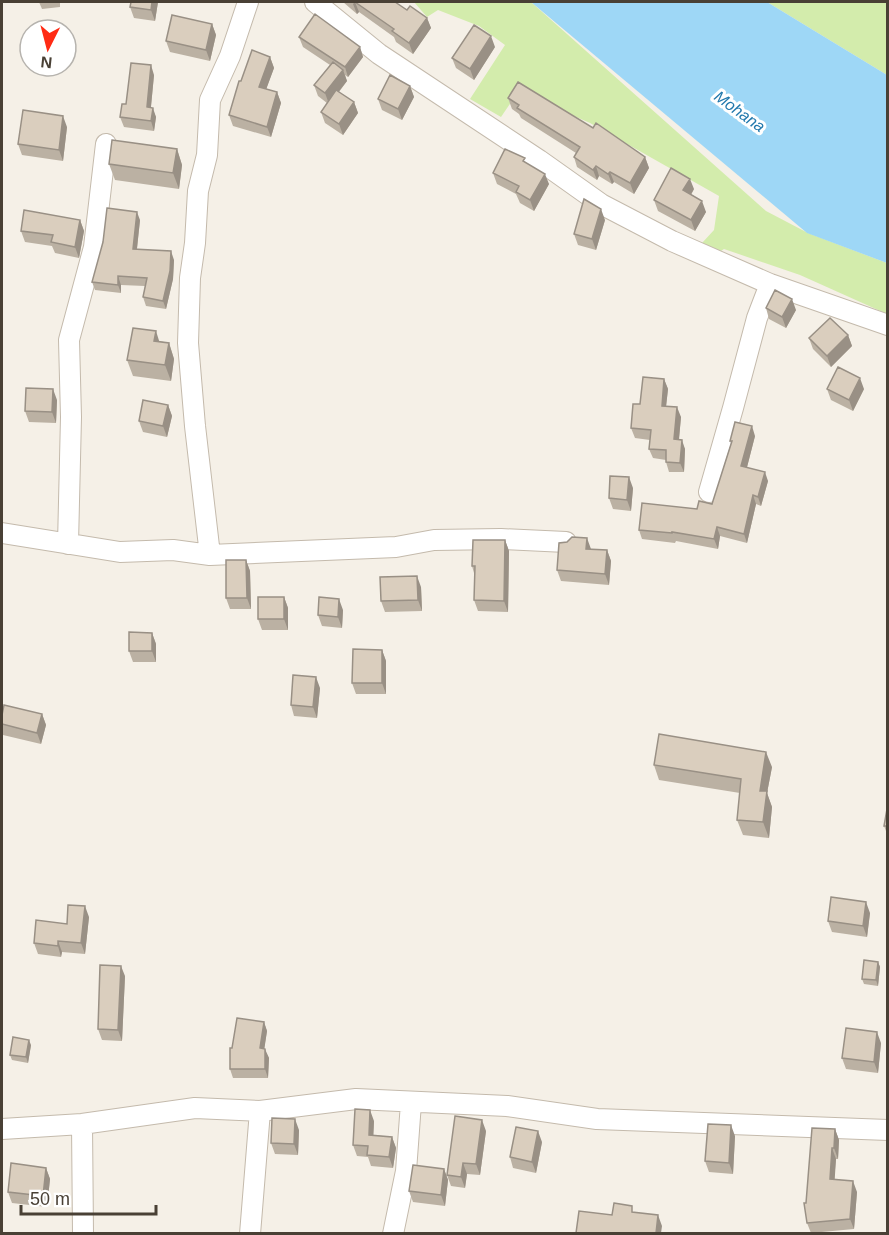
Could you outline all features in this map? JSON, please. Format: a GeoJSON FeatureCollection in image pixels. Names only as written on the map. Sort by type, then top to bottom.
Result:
{"type":"FeatureCollection","features":[{"type":"Feature","properties":{"kind":"street"},"geometry":{"type":"LineString","coordinates":[[210,555],[188,343],[190,278],[198,191],[207,155],[210,100],[230,56],[248,2]]}},
{"type":"Feature","properties":{"kind":"street"},"geometry":{"type":"LineString","coordinates":[[315,2],[379,54],[601,204],[672,241],[770,284],[888,325]]}},
{"type":"Feature","properties":{"kind":"street"},"geometry":{"type":"LineString","coordinates":[[68,544],[71,417],[69,340],[94,247],[106,144]]}},
{"type":"Feature","properties":{"kind":"street"},"geometry":{"type":"LineString","coordinates":[[709,492],[757,318],[770,284]]}},
{"type":"Feature","properties":{"kind":"street"},"geometry":{"type":"LineString","coordinates":[[2,533],[120,552],[173,550],[210,555],[396,547],[434,540],[501,538],[566,542]]}},
{"type":"Feature","properties":{"kind":"street"},"geometry":{"type":"LineString","coordinates":[[2,1129],[82,1124],[195,1108],[260,1111],[356,1099],[507,1106],[597,1119],[888,1130]]}},
{"type":"Feature","properties":{"kind":"street"},"geometry":{"type":"LineString","coordinates":[[393,1233],[406,1171],[411,1103]]}},
{"type":"Feature","properties":{"kind":"street"},"geometry":{"type":"LineString","coordinates":[[250,1233],[260,1111]]}},
{"type":"Feature","properties":{"kind":"street"},"geometry":{"type":"LineString","coordinates":[[82,1124],[83,1233]]}},
{"type":"Feature","properties":{"kind":"green space"},"geometry":{"type":"Polygon","coordinates":[[[414,2],[531,2],[766,211],[808,233],[887,263],[887,314],[800,275],[702,243],[714,230],[719,196],[590,123],[520,89],[501,117],[470,99],[505,45],[479,26],[438,10],[427,17],[414,2]]]}},
{"type":"Feature","properties":{"kind":"green space"},"geometry":{"type":"Polygon","coordinates":[[[767,2],[887,2],[887,75],[767,2]]]}},
{"type":"Feature","properties":{"kind":"water","name":"Mohana"},"geometry":{"type":"Polygon","coordinates":[[[531,2],[767,2],[887,75],[887,263],[807,233],[531,2]]]}},
{"type":"Feature","properties":{"kind":"building"},"geometry":{"type":"Polygon","coordinates":[[[131,2],[152,2],[151,10],[130,7],[131,2]]]}},
{"type":"Feature","properties":{"kind":"building"},"geometry":{"type":"Polygon","coordinates":[[[355,2],[395,2],[407,10],[410,6],[427,18],[409,43],[392,31],[394,29],[355,2]]]}},
{"type":"Feature","properties":{"kind":"building"},"geometry":{"type":"Polygon","coordinates":[[[315,14],[360,47],[345,67],[299,37],[315,14]]]}},
{"type":"Feature","properties":{"kind":"building"},"geometry":{"type":"Polygon","coordinates":[[[172,15],[212,24],[206,50],[166,41],[172,15]]]}},
{"type":"Feature","properties":{"kind":"building"},"geometry":{"type":"Polygon","coordinates":[[[474,25],[491,36],[470,69],[452,58],[474,25]]]}},
{"type":"Feature","properties":{"kind":"building"},"geometry":{"type":"Polygon","coordinates":[[[252,50],[270,57],[259,87],[277,92],[267,127],[229,115],[239,81],[241,81],[252,50]]]}},
{"type":"Feature","properties":{"kind":"building"},"geometry":{"type":"Polygon","coordinates":[[[333,62],[343,70],[325,93],[314,85],[333,62]]]}},
{"type":"Feature","properties":{"kind":"building"},"geometry":{"type":"Polygon","coordinates":[[[131,63],[151,65],[147,107],[153,108],[151,121],[120,117],[122,104],[126,104],[131,63]]]}},
{"type":"Feature","properties":{"kind":"building"},"geometry":{"type":"Polygon","coordinates":[[[390,75],[410,86],[398,109],[378,99],[390,75]]]}},
{"type":"Feature","properties":{"kind":"building"},"geometry":{"type":"Polygon","coordinates":[[[518,82],[593,128],[596,123],[645,157],[630,183],[596,166],[593,170],[574,157],[580,147],[517,108],[519,105],[508,98],[518,82]]]}},
{"type":"Feature","properties":{"kind":"building"},"geometry":{"type":"Polygon","coordinates":[[[336,90],[354,102],[339,124],[321,112],[336,90]]]}},
{"type":"Feature","properties":{"kind":"building"},"geometry":{"type":"Polygon","coordinates":[[[23,110],[63,116],[59,150],[18,144],[23,110]]]}},
{"type":"Feature","properties":{"kind":"building"},"geometry":{"type":"Polygon","coordinates":[[[112,140],[177,149],[173,173],[109,164],[112,140]]]}},
{"type":"Feature","properties":{"kind":"building"},"geometry":{"type":"Polygon","coordinates":[[[505,149],[525,158],[523,161],[545,174],[530,200],[516,192],[519,186],[493,173],[505,149]]]}},
{"type":"Feature","properties":{"kind":"building"},"geometry":{"type":"Polygon","coordinates":[[[671,168],[690,179],[683,190],[702,201],[691,220],[654,200],[671,168]]]}},
{"type":"Feature","properties":{"kind":"building"},"geometry":{"type":"Polygon","coordinates":[[[584,199],[601,209],[592,239],[574,234],[584,199]]]}},
{"type":"Feature","properties":{"kind":"building"},"geometry":{"type":"Polygon","coordinates":[[[107,208],[137,212],[133,249],[171,251],[170,271],[163,301],[143,297],[147,278],[118,276],[118,285],[92,282],[103,242],[107,208]]]}},
{"type":"Feature","properties":{"kind":"building"},"geometry":{"type":"Polygon","coordinates":[[[24,210],[80,220],[75,247],[51,242],[53,235],[21,231],[24,210]]]}},
{"type":"Feature","properties":{"kind":"building"},"geometry":{"type":"Polygon","coordinates":[[[775,290],[792,299],[782,317],[766,308],[775,290]]]}},
{"type":"Feature","properties":{"kind":"building"},"geometry":{"type":"Polygon","coordinates":[[[830,318],[848,335],[827,356],[809,338],[830,318]]]}},
{"type":"Feature","properties":{"kind":"building"},"geometry":{"type":"Polygon","coordinates":[[[133,328],[156,331],[154,341],[169,343],[165,365],[127,360],[133,328]]]}},
{"type":"Feature","properties":{"kind":"building"},"geometry":{"type":"Polygon","coordinates":[[[838,367],[860,378],[849,400],[827,389],[838,367]]]}},
{"type":"Feature","properties":{"kind":"building"},"geometry":{"type":"Polygon","coordinates":[[[643,377],[664,379],[662,406],[677,407],[674,439],[682,440],[680,463],[666,462],[666,450],[649,449],[651,430],[631,428],[633,404],[640,404],[643,377]]]}},
{"type":"Feature","properties":{"kind":"building"},"geometry":{"type":"Polygon","coordinates":[[[26,388],[53,389],[52,412],[25,411],[26,388]]]}},
{"type":"Feature","properties":{"kind":"building"},"geometry":{"type":"Polygon","coordinates":[[[143,400],[168,405],[163,426],[139,421],[143,400]]]}},
{"type":"Feature","properties":{"kind":"building"},"geometry":{"type":"Polygon","coordinates":[[[735,422],[752,426],[741,466],[765,472],[758,497],[753,495],[744,534],[717,527],[714,539],[672,532],[639,530],[642,503],[697,509],[699,501],[712,504],[732,441],[730,441],[735,422]]]}},
{"type":"Feature","properties":{"kind":"building"},"geometry":{"type":"Polygon","coordinates":[[[610,476],[629,477],[627,500],[609,498],[610,476]]]}},
{"type":"Feature","properties":{"kind":"building"},"geometry":{"type":"Polygon","coordinates":[[[572,537],[587,538],[586,549],[607,550],[605,574],[557,570],[559,543],[567,542],[572,537]]]}},
{"type":"Feature","properties":{"kind":"building"},"geometry":{"type":"Polygon","coordinates":[[[473,540],[505,540],[504,601],[474,600],[473,540]]]}},
{"type":"Feature","properties":{"kind":"building"},"geometry":{"type":"Polygon","coordinates":[[[226,560],[246,560],[247,598],[226,598],[226,560]]]}},
{"type":"Feature","properties":{"kind":"building"},"geometry":{"type":"Polygon","coordinates":[[[417,576],[418,600],[381,601],[380,577],[417,576]]]}},
{"type":"Feature","properties":{"kind":"building"},"geometry":{"type":"Polygon","coordinates":[[[258,597],[284,597],[284,619],[258,619],[258,597]]]}},
{"type":"Feature","properties":{"kind":"building"},"geometry":{"type":"Polygon","coordinates":[[[319,597],[339,599],[338,617],[318,615],[319,597]]]}},
{"type":"Feature","properties":{"kind":"building"},"geometry":{"type":"Polygon","coordinates":[[[129,632],[152,633],[152,651],[129,651],[129,632]]]}},
{"type":"Feature","properties":{"kind":"building"},"geometry":{"type":"Polygon","coordinates":[[[353,649],[382,650],[382,683],[352,683],[353,649]]]}},
{"type":"Feature","properties":{"kind":"building"},"geometry":{"type":"Polygon","coordinates":[[[293,675],[316,677],[313,707],[291,705],[293,675]]]}},
{"type":"Feature","properties":{"kind":"building"},"geometry":{"type":"Polygon","coordinates":[[[4,705],[42,714],[37,733],[2,724],[4,705]]]}},
{"type":"Feature","properties":{"kind":"building"},"geometry":{"type":"Polygon","coordinates":[[[659,734],[766,752],[760,791],[767,791],[763,822],[737,820],[741,779],[654,765],[659,734]]]}},
{"type":"Feature","properties":{"kind":"building"},"geometry":{"type":"Polygon","coordinates":[[[887,809],[888,826],[884,826],[887,809]]]}},
{"type":"Feature","properties":{"kind":"building"},"geometry":{"type":"Polygon","coordinates":[[[831,897],[866,902],[863,926],[828,921],[831,897]]]}},
{"type":"Feature","properties":{"kind":"building"},"geometry":{"type":"Polygon","coordinates":[[[68,905],[85,906],[81,943],[58,941],[58,946],[34,943],[36,920],[67,924],[68,905]]]}},
{"type":"Feature","properties":{"kind":"building"},"geometry":{"type":"Polygon","coordinates":[[[864,960],[878,962],[876,980],[862,979],[864,960]]]}},
{"type":"Feature","properties":{"kind":"building"},"geometry":{"type":"Polygon","coordinates":[[[100,965],[121,966],[118,1030],[98,1029],[100,965]]]}},
{"type":"Feature","properties":{"kind":"building"},"geometry":{"type":"Polygon","coordinates":[[[237,1018],[264,1022],[260,1048],[265,1049],[265,1069],[230,1069],[230,1048],[232,1048],[237,1018]]]}},
{"type":"Feature","properties":{"kind":"building"},"geometry":{"type":"Polygon","coordinates":[[[846,1028],[877,1032],[874,1062],[842,1058],[846,1028]]]}},
{"type":"Feature","properties":{"kind":"building"},"geometry":{"type":"Polygon","coordinates":[[[13,1037],[29,1040],[26,1057],[10,1055],[13,1037]]]}},
{"type":"Feature","properties":{"kind":"building"},"geometry":{"type":"Polygon","coordinates":[[[355,1109],[370,1110],[369,1135],[392,1137],[389,1157],[367,1155],[368,1146],[353,1145],[355,1109]]]}},
{"type":"Feature","properties":{"kind":"building"},"geometry":{"type":"Polygon","coordinates":[[[455,1116],[482,1120],[476,1164],[463,1163],[461,1177],[447,1175],[455,1116]]]}},
{"type":"Feature","properties":{"kind":"building"},"geometry":{"type":"Polygon","coordinates":[[[272,1118],[295,1119],[294,1144],[271,1143],[272,1118]]]}},
{"type":"Feature","properties":{"kind":"building"},"geometry":{"type":"Polygon","coordinates":[[[708,1124],[731,1125],[729,1163],[705,1161],[708,1124]]]}},
{"type":"Feature","properties":{"kind":"building"},"geometry":{"type":"Polygon","coordinates":[[[516,1127],[538,1131],[532,1162],[510,1157],[516,1127]]]}},
{"type":"Feature","properties":{"kind":"building"},"geometry":{"type":"Polygon","coordinates":[[[812,1128],[835,1129],[830,1179],[853,1181],[850,1219],[807,1223],[804,1203],[806,1203],[812,1128]]]}},
{"type":"Feature","properties":{"kind":"building"},"geometry":{"type":"Polygon","coordinates":[[[11,1163],[46,1168],[43,1196],[8,1192],[11,1163]]]}},
{"type":"Feature","properties":{"kind":"building"},"geometry":{"type":"Polygon","coordinates":[[[413,1165],[444,1169],[441,1195],[409,1191],[413,1165]]]}},
{"type":"Feature","properties":{"kind":"building"},"geometry":{"type":"Polygon","coordinates":[[[614,1203],[632,1206],[632,1212],[658,1215],[656,1233],[576,1233],[579,1211],[612,1215],[614,1203]]]}}]}
